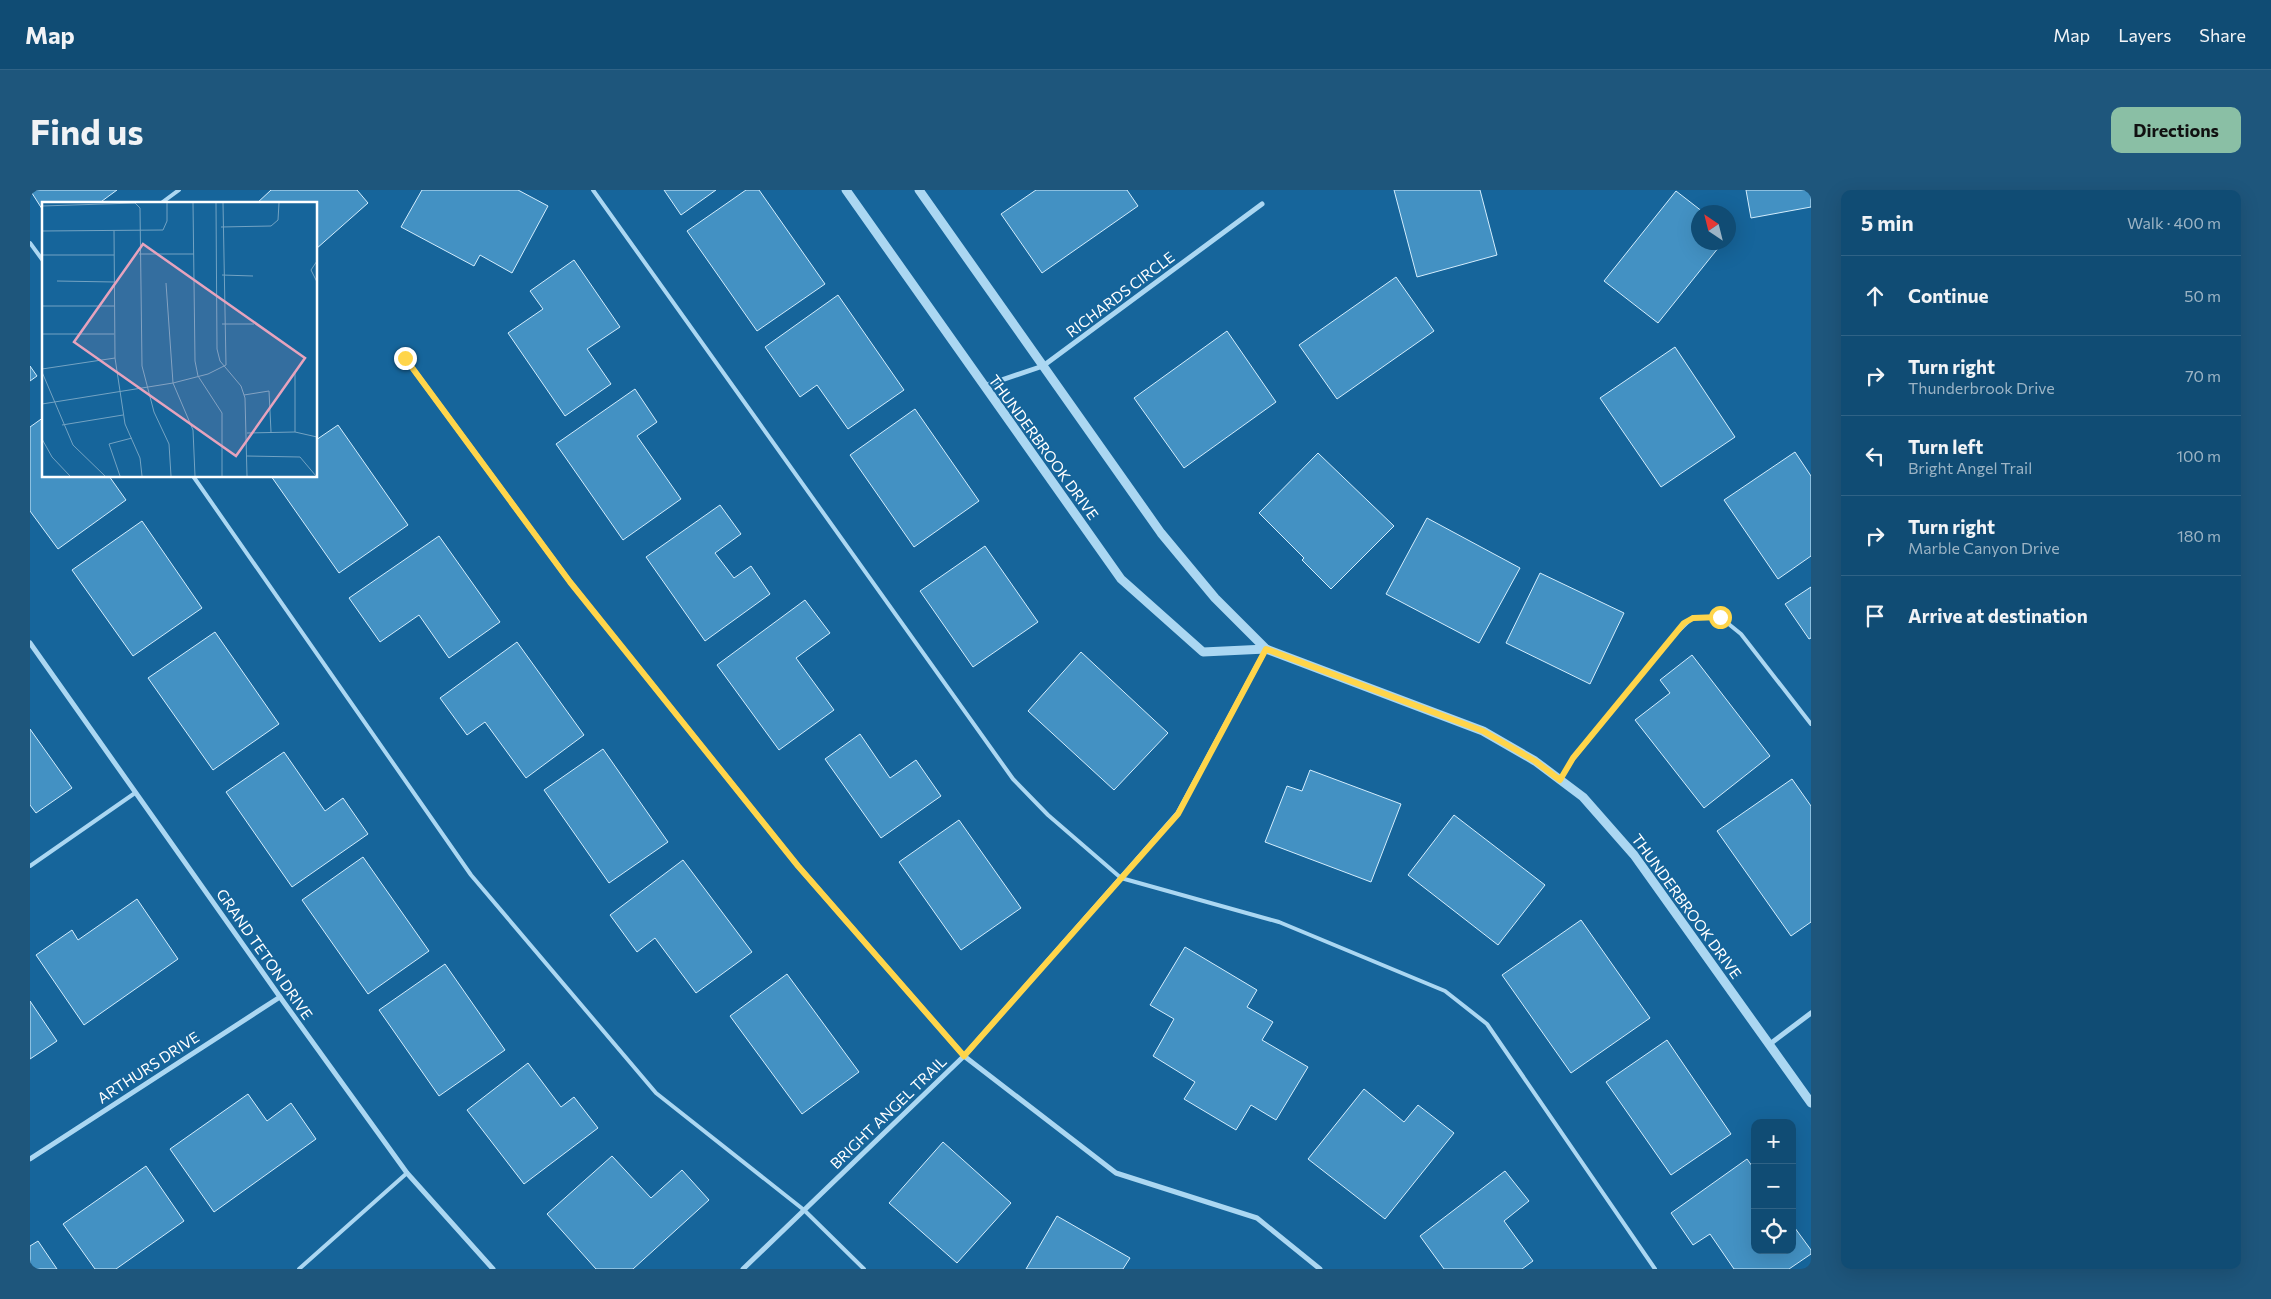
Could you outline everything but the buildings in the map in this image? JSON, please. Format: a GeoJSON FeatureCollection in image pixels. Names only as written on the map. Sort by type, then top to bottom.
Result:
{"type":"FeatureCollection","features":[{"type":"Feature","properties":{"kind":"street","name":"THUNDERBROOK DRIVE"},"geometry":{"type":"LineString","coordinates":[[846,190],[1121,579],[1203,652],[1266,649],[1483,731],[1535,761],[1583,797],[1634,855],[1811,1103]]}},
{"type":"Feature","properties":{"kind":"street","name":"THUNDERBROOK DRIVE"},"geometry":{"type":"LineString","coordinates":[[919,190],[1161,534],[1215,598],[1266,649]]}},
{"type":"Feature","properties":{"kind":"street","name":"RICHARDS CIRCLE"},"geometry":{"type":"LineString","coordinates":[[983,386],[1043,366],[1262,204]]}},
{"type":"Feature","properties":{"kind":"street"},"geometry":{"type":"LineString","coordinates":[[405,358],[588,605],[798,866],[964,1056],[1116,1173],[1257,1218],[1320,1269]]}},
{"type":"Feature","properties":{"kind":"street","name":"GRAND TETON DRIVE"},"geometry":{"type":"LineString","coordinates":[[30,644],[407,1173],[493,1269]]}},
{"type":"Feature","properties":{"kind":"street","name":"BRIGHT ANGEL TRAIL"},"geometry":{"type":"LineString","coordinates":[[743,1269],[964,1056],[1178,814],[1266,649]]}},
{"type":"Feature","properties":{"kind":"street","name":"ARTHURS DRIVE"},"geometry":{"type":"LineString","coordinates":[[30,1159],[280,997]]}},
{"type":"Feature","properties":{"kind":"street"},"geometry":{"type":"LineString","coordinates":[[1770,1044],[1811,1013]]}},
{"type":"Feature","properties":{"kind":"lane"},"geometry":{"type":"LineString","coordinates":[[163,202],[179,190]]}},
{"type":"Feature","properties":{"kind":"lane"},"geometry":{"type":"LineString","coordinates":[[593,190],[1013,779],[1048,815],[1121,878],[1278,922],[1445,990],[1488,1024],[1655,1269]]}},
{"type":"Feature","properties":{"kind":"lane"},"geometry":{"type":"LineString","coordinates":[[30,243],[42,259]]}},
{"type":"Feature","properties":{"kind":"lane"},"geometry":{"type":"LineString","coordinates":[[194,478],[471,875],[656,1093],[804,1210],[864,1269]]}},
{"type":"Feature","properties":{"kind":"lane"},"geometry":{"type":"LineString","coordinates":[[1560,780],[1573,758],[1672,637],[1693,618],[1720,617],[1740,634],[1811,724]]}},
{"type":"Feature","properties":{"kind":"lane"},"geometry":{"type":"LineString","coordinates":[[30,866],[135,792]]}},
{"type":"Feature","properties":{"kind":"lane"},"geometry":{"type":"LineString","coordinates":[[299,1269],[407,1173]]}},
{"type":"Feature","properties":{"kind":"route"},"geometry":{"type":"LineString","coordinates":[[405,358],[570,582],[798,866],[964,1056],[1178,814],[1266,649],[1483,731],[1535,761],[1560,780],[1573,758],[1684,623],[1693,618],[1720,617]]}}]}
